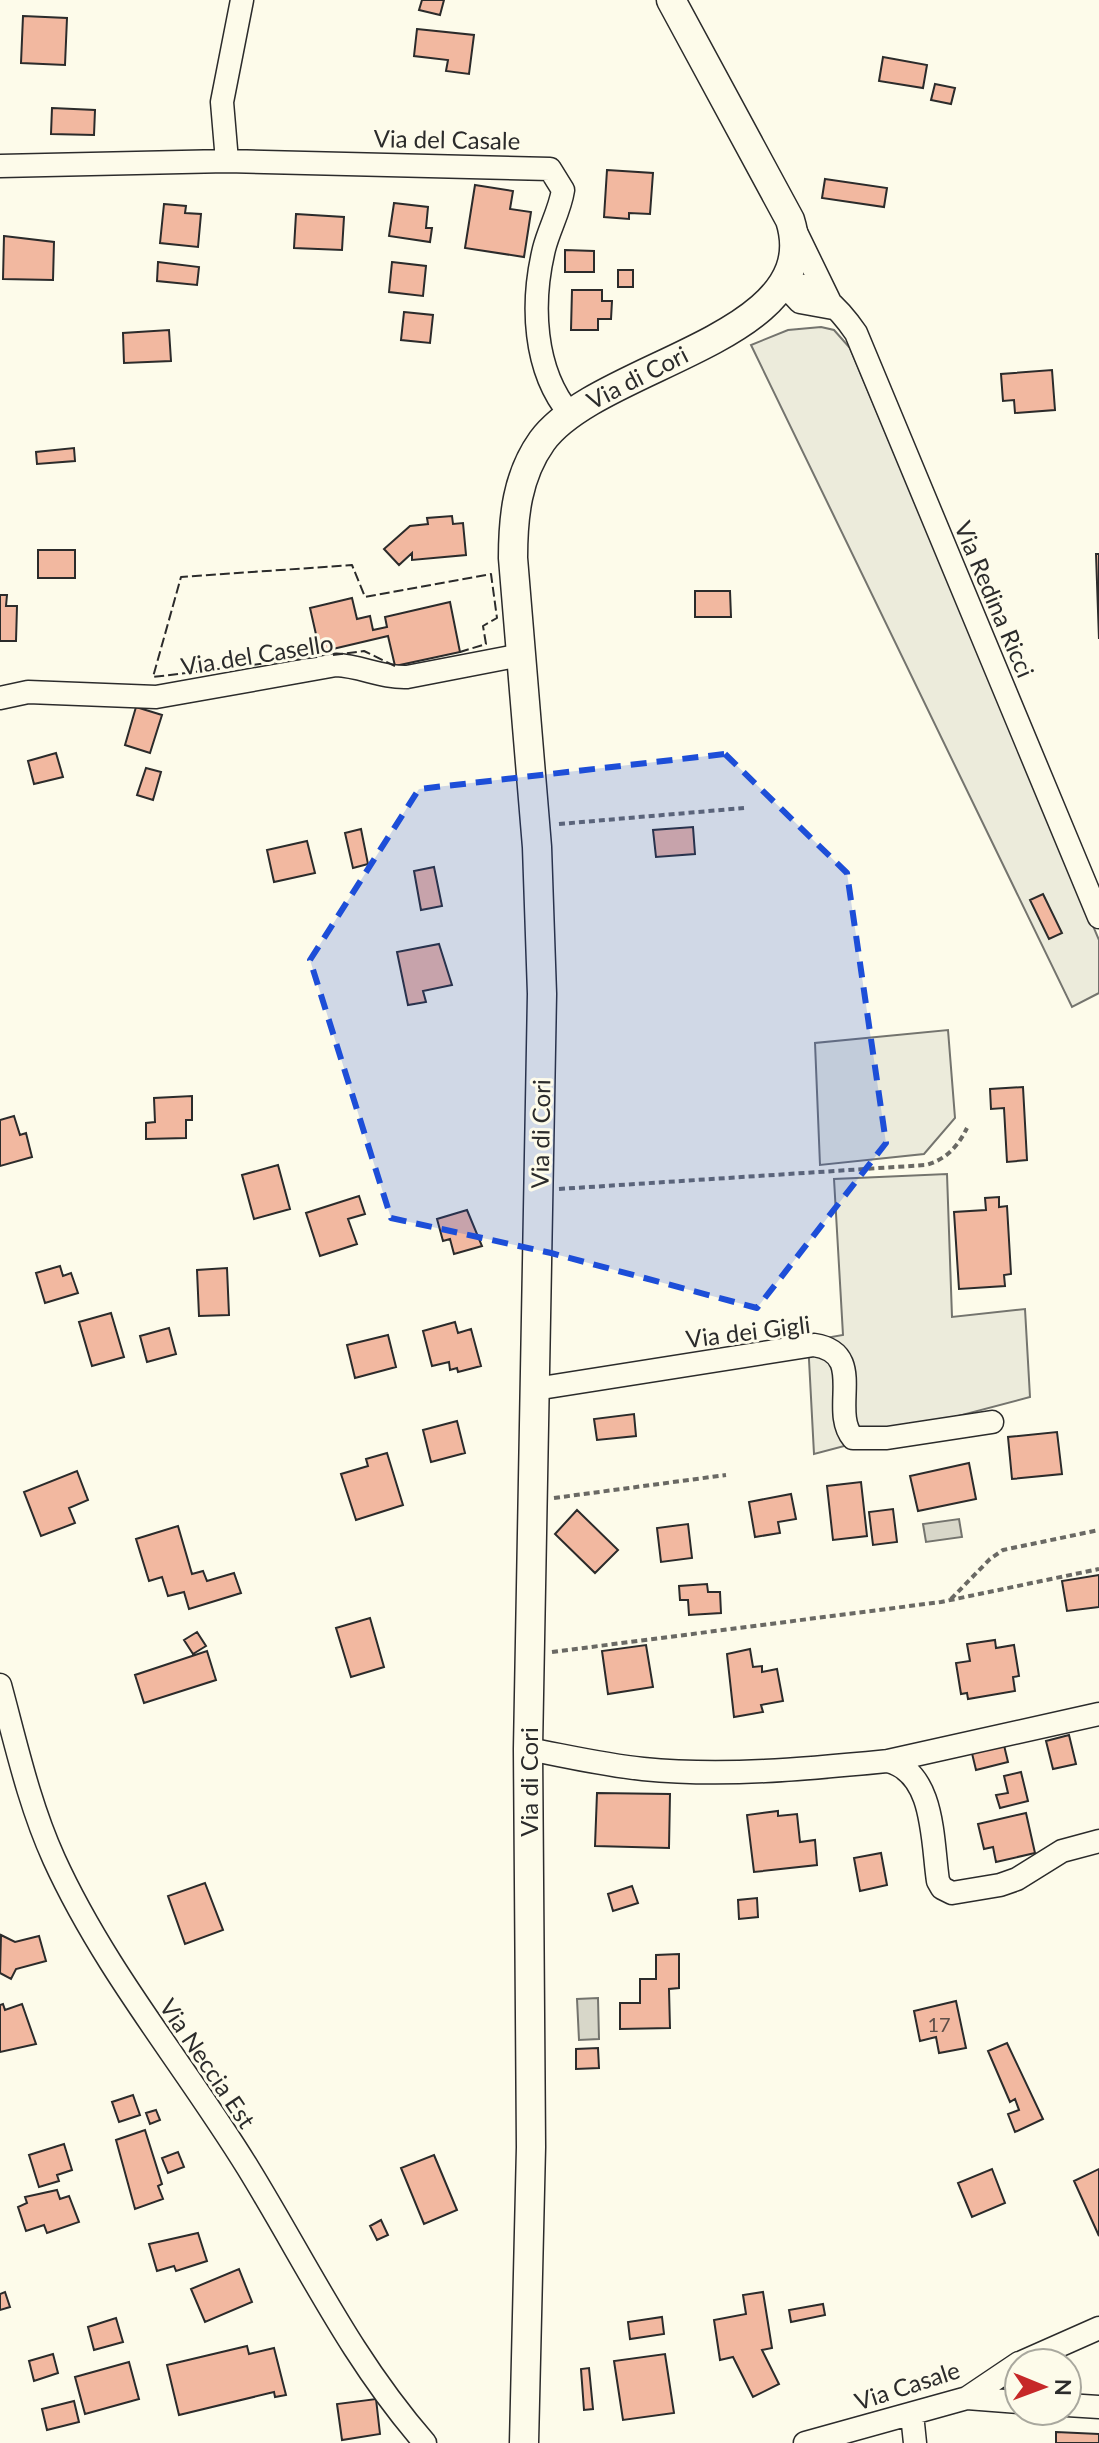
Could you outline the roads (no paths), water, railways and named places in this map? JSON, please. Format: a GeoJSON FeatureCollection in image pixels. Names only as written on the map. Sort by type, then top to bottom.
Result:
{"type":"FeatureCollection","features":[{"type":"Feature","properties":{"kind":"main road"},"geometry":{"type":"LineString","coordinates":[[671,0],[790,220],[794,254],[784,285]]}},
{"type":"Feature","properties":{"kind":"main road","name":"Via di Cori"},"geometry":{"type":"LineString","coordinates":[[523,2442],[531,2162],[528,1749],[542,970],[535,826],[513,558],[516,502],[536,451],[570,414],[600,393],[756,314],[784,285]]}},
{"type":"Feature","properties":{"kind":"street"},"geometry":{"type":"LineString","coordinates":[[227,161],[222,102],[242,0]]}},
{"type":"Feature","properties":{"kind":"street","name":"Via del Casale"},"geometry":{"type":"LineString","coordinates":[[0,166],[227,161],[550,169],[563,190],[542,256],[539,333],[549,383],[570,414]]}},
{"type":"Feature","properties":{"kind":"street"},"geometry":{"type":"LineString","coordinates":[[790,220],[823,308]]}},
{"type":"Feature","properties":{"kind":"street"},"geometry":{"type":"LineString","coordinates":[[784,285],[796,300],[823,308]]}},
{"type":"Feature","properties":{"kind":"street"},"geometry":{"type":"LineString","coordinates":[[756,314],[823,308]]}},
{"type":"Feature","properties":{"kind":"street","name":"Via Redina Ricci"},"geometry":{"type":"LineString","coordinates":[[823,308],[856,333],[1099,917]]}},
{"type":"Feature","properties":{"kind":"street","name":"Via del Casello"},"geometry":{"type":"LineString","coordinates":[[0,698],[28,692],[156,697],[336,665],[358,667],[391,677],[407,677],[521,655]]}},
{"type":"Feature","properties":{"kind":"street","name":"Via dei Gigli"},"geometry":{"type":"LineString","coordinates":[[535,1389],[814,1345],[832,1351],[840,1361],[846,1426],[853,1438],[887,1438],[992,1422]]}},
{"type":"Feature","properties":{"kind":"street","name":"Via Neccia Est"},"geometry":{"type":"LineString","coordinates":[[0,1685],[38,1821],[83,1916],[154,2032],[249,2170],[354,2353],[425,2443]]}},
{"type":"Feature","properties":{"kind":"street"},"geometry":{"type":"LineString","coordinates":[[528,1749],[622,1766],[694,1772],[761,1772],[888,1761],[1099,1714]]}},
{"type":"Feature","properties":{"kind":"street"},"geometry":{"type":"LineString","coordinates":[[888,1761],[908,1770],[920,1785],[938,1881],[947,1892],[959,1893],[1011,1882],[1053,1855],[1099,1841]]}},
{"type":"Feature","properties":{"kind":"street","name":"Via Casale"},"geometry":{"type":"LineString","coordinates":[[1056,2347],[1099,2328]]}},
{"type":"Feature","properties":{"kind":"street","name":"Via Casale"},"geometry":{"type":"LineString","coordinates":[[805,2443],[967,2398],[1003,2374]]}},
{"type":"Feature","properties":{"kind":"street"},"geometry":{"type":"LineString","coordinates":[[967,2398],[1003,2401]]}},
{"type":"Feature","properties":{"kind":"street"},"geometry":{"type":"LineString","coordinates":[[912,2414],[915,2443]]}}]}
